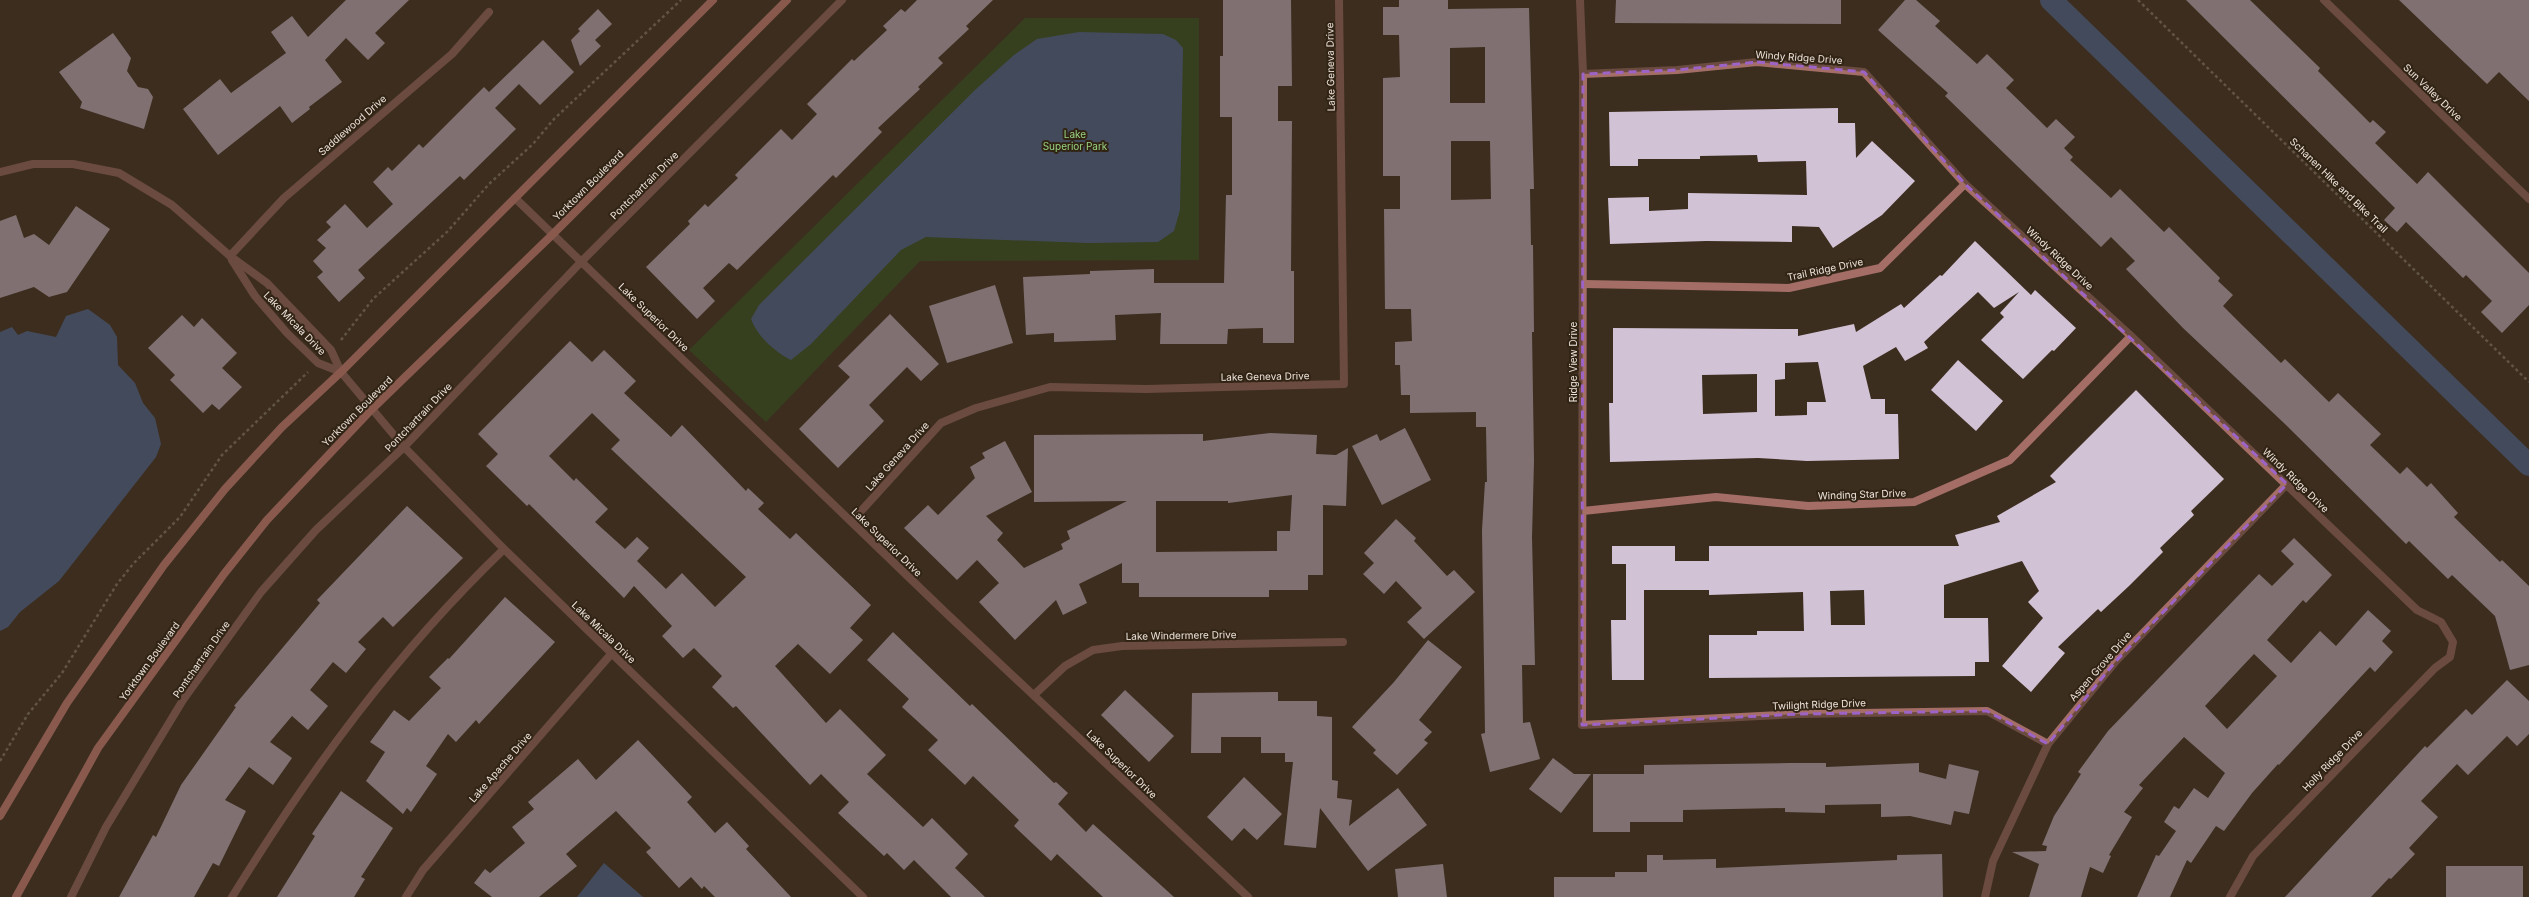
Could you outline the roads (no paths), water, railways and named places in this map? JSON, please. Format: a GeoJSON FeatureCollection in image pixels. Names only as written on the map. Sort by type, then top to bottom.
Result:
{"type":"FeatureCollection","features":[{"type":"Feature","properties":{"kind":"main road"},"geometry":{"type":"LineString","coordinates":[[0,816],[67,703],[108,642],[164,565],[225,489],[282,427],[341,372],[713,0]]}},
{"type":"Feature","properties":{"kind":"main road","name":"Yorktown Boulevard"},"geometry":{"type":"LineString","coordinates":[[16,897],[98,748],[219,580],[267,520],[371,410],[554,234],[787,0]]}},
{"type":"Feature","properties":{"kind":"street","name":"Pontchartrain Drive"},"geometry":{"type":"LineString","coordinates":[[71,897],[106,827],[183,700],[261,592],[316,530],[404,447],[582,261],[842,0]]}},
{"type":"Feature","properties":{"kind":"street","name":"Lake Geneva Drive"},"geometry":{"type":"LineString","coordinates":[[852,522],[941,423],[976,408],[1050,387],[1146,388],[1344,384],[1339,0]]}},
{"type":"Feature","properties":{"kind":"street","name":"Ridge View Drive"},"geometry":{"type":"LineString","coordinates":[[1580,0],[1584,74],[1582,725]]}},
{"type":"Feature","properties":{"kind":"street","name":"Sun Valley Drive"},"geometry":{"type":"LineString","coordinates":[[2324,0],[2529,199]]}},
{"type":"Feature","properties":{"kind":"street","name":"Saddlewood Drive"},"geometry":{"type":"LineString","coordinates":[[230,256],[284,198],[452,54],[489,12]]}},
{"type":"Feature","properties":{"kind":"street","name":"Windy Ridge Drive"},"geometry":{"type":"LineString","coordinates":[[1584,74],[1677,70],[1757,62],[1864,72],[1965,184],[2131,336],[2418,610],[2441,622],[2453,642]]}},
{"type":"Feature","properties":{"kind":"street","name":"Lake Micala Drive"},"geometry":{"type":"LineString","coordinates":[[0,172],[33,164],[73,164],[119,173],[172,205],[230,256],[267,284],[331,350],[341,372],[371,410],[404,447],[504,549],[863,897]]}},
{"type":"Feature","properties":{"kind":"street","name":"Trail Ridge Drive"},"geometry":{"type":"LineString","coordinates":[[1584,284],[1789,288],[1880,268],[1965,184]]}},
{"type":"Feature","properties":{"kind":"street","name":"Lake Superior Drive"},"geometry":{"type":"LineString","coordinates":[[515,198],[852,522],[1248,897]]}},
{"type":"Feature","properties":{"kind":"street","name":"Lake Micala Drive"},"geometry":{"type":"LineString","coordinates":[[230,256],[255,296],[287,333],[318,363],[341,372]]}},
{"type":"Feature","properties":{"kind":"street","name":"Winding Star Drive"},"geometry":{"type":"LineString","coordinates":[[1583,511],[1716,497],[1808,506],[1914,502],[2010,460],[2131,336]]}},
{"type":"Feature","properties":{"kind":"street","name":"Aspen Grove Drive"},"geometry":{"type":"LineString","coordinates":[[1985,897],[1993,861],[2048,744],[2116,661],[2287,484]]}},
{"type":"Feature","properties":{"kind":"street"},"geometry":{"type":"LineString","coordinates":[[232,897],[332,745],[416,641],[456,596],[504,549]]}},
{"type":"Feature","properties":{"kind":"street","name":"Lake Windermere Drive"},"geometry":{"type":"LineString","coordinates":[[1035,694],[1065,666],[1093,650],[1122,646],[1343,642]]}},
{"type":"Feature","properties":{"kind":"street","name":"Holly Ridge Drive"},"geometry":{"type":"LineString","coordinates":[[2230,897],[2252,856],[2435,668],[2450,657],[2453,642]]}},
{"type":"Feature","properties":{"kind":"street","name":"Lake Apache Drive"},"geometry":{"type":"LineString","coordinates":[[406,897],[423,870],[612,654]]}},
{"type":"Feature","properties":{"kind":"street","name":"Twilight Ridge Drive"},"geometry":{"type":"LineString","coordinates":[[1582,725],[1798,714],[1988,711],[2048,744]]}},
{"type":"Feature","properties":{"kind":"water","name":"Lake Superior Park"},"geometry":{"type":"Polygon","coordinates":[[[1079,32],[1163,34],[1176,40],[1183,48],[1180,210],[1174,231],[1158,242],[1088,243],[926,237],[901,250],[811,344],[791,360],[779,353],[767,343],[751,319],[759,305],[975,90],[1014,55],[1037,39],[1079,32]]]}},
{"type":"Feature","properties":{"kind":"water"},"geometry":{"type":"Polygon","coordinates":[[[88,309],[110,325],[117,337],[118,365],[135,383],[143,403],[155,418],[161,444],[156,457],[59,581],[20,612],[8,627],[0,631],[0,332],[12,327],[18,335],[27,331],[56,337],[66,316],[88,309]]]}},
{"type":"Feature","properties":{"kind":"water"},"geometry":{"type":"Polygon","coordinates":[[[604,863],[643,897],[577,897],[604,863]]]}},
{"type":"Feature","properties":{"kind":"waterway"},"geometry":{"type":"LineString","coordinates":[[2051,0],[2529,465]]}}]}
